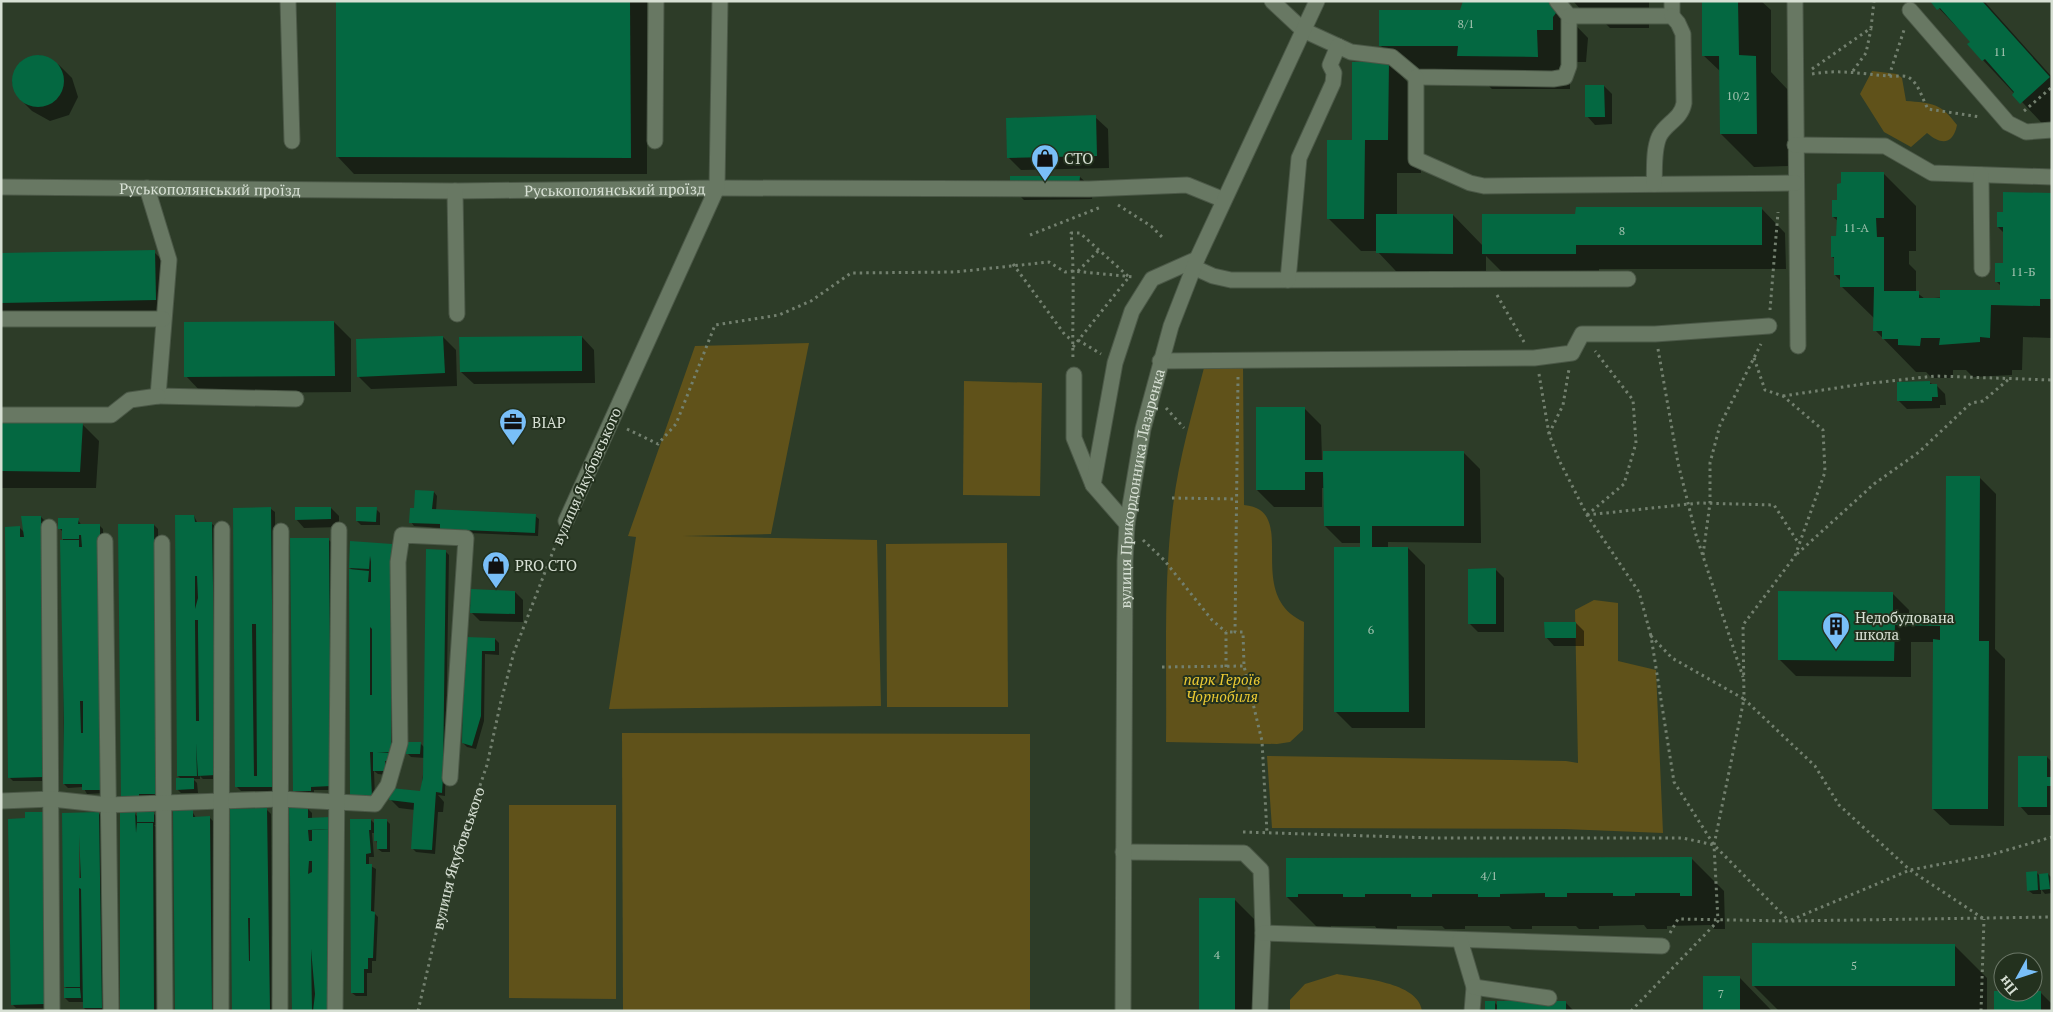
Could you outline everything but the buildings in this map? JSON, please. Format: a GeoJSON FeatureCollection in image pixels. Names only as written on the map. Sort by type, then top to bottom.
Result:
{"type":"FeatureCollection","features":[{"type":"Feature","properties":{"kind":"street"},"geometry":{"type":"LineString","coordinates":[[288,1],[292,141]]}},
{"type":"Feature","properties":{"kind":"street"},"geometry":{"type":"LineString","coordinates":[[655,141],[656,1]]}},
{"type":"Feature","properties":{"kind":"street","name":"вулиця Якубовського"},"geometry":{"type":"LineString","coordinates":[[566,521],[717,188],[720,1]]}},
{"type":"Feature","properties":{"kind":"street"},"geometry":{"type":"LineString","coordinates":[[1272,1],[1303,30],[1351,52],[1392,57],[1416,77],[1554,79],[1565,77],[1569,66],[1569,16],[1557,1]]}},
{"type":"Feature","properties":{"kind":"street","name":"вулиця Прикордонника Лазаренка"},"geometry":{"type":"LineString","coordinates":[[1123,1011],[1123,658],[1127,524],[1143,429],[1160,361],[1195,263],[1316,1]]}},
{"type":"Feature","properties":{"kind":"street"},"geometry":{"type":"LineString","coordinates":[[1794,1],[1798,346]]}},
{"type":"Feature","properties":{"kind":"street"},"geometry":{"type":"LineString","coordinates":[[1569,16],[1672,9],[1683,34],[1684,104],[1683,111],[1659,136],[1654,184]]}},
{"type":"Feature","properties":{"kind":"street"},"geometry":{"type":"LineString","coordinates":[[1910,10],[2008,123],[2026,132],[2052,130]]}},
{"type":"Feature","properties":{"kind":"street"},"geometry":{"type":"LineString","coordinates":[[1288,280],[1299,158],[1333,83],[1334,73],[1330,65],[1338,46]]}},
{"type":"Feature","properties":{"kind":"street"},"geometry":{"type":"LineString","coordinates":[[1416,77],[1416,159],[1455,178],[1484,186],[1795,183]]}},
{"type":"Feature","properties":{"kind":"street"},"geometry":{"type":"LineString","coordinates":[[1795,145],[1886,146],[1932,173],[2052,176]]}},
{"type":"Feature","properties":{"kind":"street"},"geometry":{"type":"LineString","coordinates":[[1982,175],[1982,269]]}},
{"type":"Feature","properties":{"kind":"street","name":"Руськополянський проїзд"},"geometry":{"type":"LineString","coordinates":[[1,187],[455,191],[717,188],[1089,189],[1186,185],[1224,200]]}},
{"type":"Feature","properties":{"kind":"street"},"geometry":{"type":"LineString","coordinates":[[147,188],[170,260],[163,319],[158,396]]}},
{"type":"Feature","properties":{"kind":"street"},"geometry":{"type":"LineString","coordinates":[[455,191],[456,314]]}},
{"type":"Feature","properties":{"kind":"street"},"geometry":{"type":"LineString","coordinates":[[1093,485],[1115,363],[1132,311],[1152,279],[1195,263],[1222,279],[1628,280]]}},
{"type":"Feature","properties":{"kind":"street"},"geometry":{"type":"LineString","coordinates":[[1,319],[163,319]]}},
{"type":"Feature","properties":{"kind":"street"},"geometry":{"type":"LineString","coordinates":[[1160,361],[1534,358],[1572,354],[1582,334],[1655,334],[1769,326]]}},
{"type":"Feature","properties":{"kind":"street"},"geometry":{"type":"LineString","coordinates":[[1074,375],[1074,438],[1093,485],[1127,524]]}},
{"type":"Feature","properties":{"kind":"street"},"geometry":{"type":"LineString","coordinates":[[1,415],[111,415],[130,400],[158,396],[296,398]]}},
{"type":"Feature","properties":{"kind":"street"},"geometry":{"type":"LineString","coordinates":[[49,527],[52,1011]]}},
{"type":"Feature","properties":{"kind":"street"},"geometry":{"type":"LineString","coordinates":[[221,1011],[222,529]]}},
{"type":"Feature","properties":{"kind":"street"},"geometry":{"type":"LineString","coordinates":[[336,1011],[339,530]]}},
{"type":"Feature","properties":{"kind":"street"},"geometry":{"type":"LineString","coordinates":[[280,1011],[281,531]]}},
{"type":"Feature","properties":{"kind":"street"},"geometry":{"type":"LineString","coordinates":[[1,801],[52,800],[108,805],[280,799],[375,804],[388,785],[400,743],[398,562],[402,535],[466,538],[450,778]]}},
{"type":"Feature","properties":{"kind":"street"},"geometry":{"type":"LineString","coordinates":[[104,541],[111,1011]]}},
{"type":"Feature","properties":{"kind":"street"},"geometry":{"type":"LineString","coordinates":[[162,543],[165,1011]]}},
{"type":"Feature","properties":{"kind":"street"},"geometry":{"type":"LineString","coordinates":[[1123,852],[1244,853],[1261,870],[1263,933],[1260,1011]]}},
{"type":"Feature","properties":{"kind":"street"},"geometry":{"type":"LineString","coordinates":[[1263,933],[1662,946]]}},
{"type":"Feature","properties":{"kind":"street"},"geometry":{"type":"LineString","coordinates":[[1460,940],[1474,987],[1472,1011]]}},
{"type":"Feature","properties":{"kind":"street"},"geometry":{"type":"LineString","coordinates":[[1474,987],[1549,998]]}},
{"type":"Feature","properties":{"kind":"path"},"geometry":{"type":"LineString","coordinates":[[1853,71],[1866,53],[1874,1]]}},
{"type":"Feature","properties":{"kind":"path"},"geometry":{"type":"LineString","coordinates":[[1889,76],[1910,10]]}},
{"type":"Feature","properties":{"kind":"path"},"geometry":{"type":"LineString","coordinates":[[1794,79],[1871,28]]}},
{"type":"Feature","properties":{"kind":"path"},"geometry":{"type":"LineString","coordinates":[[1794,79],[1828,71],[1853,71],[1889,76],[1906,76],[1916,84],[1928,109],[2008,123],[2052,87]]}},
{"type":"Feature","properties":{"kind":"path"},"geometry":{"type":"LineString","coordinates":[[1703,554],[1710,503],[1710,463],[1720,426],[1769,326],[1777,215],[1795,183]]}},
{"type":"Feature","properties":{"kind":"path"},"geometry":{"type":"LineString","coordinates":[[1121,200],[1112,202],[1151,226],[1164,239]]}},
{"type":"Feature","properties":{"kind":"path"},"geometry":{"type":"LineString","coordinates":[[1030,235],[1103,206]]}},
{"type":"Feature","properties":{"kind":"path"},"geometry":{"type":"LineString","coordinates":[[1074,375],[1071,233],[1080,233],[1129,277]]}},
{"type":"Feature","properties":{"kind":"path"},"geometry":{"type":"LineString","coordinates":[[1078,271],[1100,250]]}},
{"type":"Feature","properties":{"kind":"path"},"geometry":{"type":"LineString","coordinates":[[611,422],[658,444],[676,424],[715,325],[779,315],[811,301],[851,273],[955,272],[1013,264],[1049,262],[1065,272],[1078,271],[1152,279]]}},
{"type":"Feature","properties":{"kind":"path"},"geometry":{"type":"LineString","coordinates":[[1013,264],[1065,335],[1072,340]]}},
{"type":"Feature","properties":{"kind":"path"},"geometry":{"type":"LineString","coordinates":[[1073,347],[1129,277]]}},
{"type":"Feature","properties":{"kind":"path"},"geometry":{"type":"LineString","coordinates":[[1487,280],[1538,365],[1548,434],[1587,515],[1639,592],[1651,636],[1674,782],[1714,845],[1788,921]]}},
{"type":"Feature","properties":{"kind":"path"},"geometry":{"type":"LineString","coordinates":[[1582,334],[1633,400],[1636,443],[1624,484],[1587,515]]}},
{"type":"Feature","properties":{"kind":"path"},"geometry":{"type":"LineString","coordinates":[[1655,334],[1678,463],[1703,554],[1744,680]]}},
{"type":"Feature","properties":{"kind":"path"},"geometry":{"type":"LineString","coordinates":[[1548,434],[1563,404],[1572,354]]}},
{"type":"Feature","properties":{"kind":"path"},"geometry":{"type":"LineString","coordinates":[[1754,358],[1765,390],[1783,396],[1823,430],[1825,472],[1795,556]]}},
{"type":"Feature","properties":{"kind":"path"},"geometry":{"type":"LineString","coordinates":[[1235,632],[1238,361]]}},
{"type":"Feature","properties":{"kind":"path"},"geometry":{"type":"LineString","coordinates":[[1783,396],[1934,376],[2052,380]]}},
{"type":"Feature","properties":{"kind":"path"},"geometry":{"type":"LineString","coordinates":[[1631,1011],[1718,921],[1714,845],[1744,699],[1743,625],[1795,556],[1874,484],[1919,452],[1971,403],[1983,401],[2009,379]]}},
{"type":"Feature","properties":{"kind":"path"},"geometry":{"type":"LineString","coordinates":[[1162,403],[1184,428]]}},
{"type":"Feature","properties":{"kind":"path"},"geometry":{"type":"LineString","coordinates":[[1172,498],[1237,499]]}},
{"type":"Feature","properties":{"kind":"path"},"geometry":{"type":"LineString","coordinates":[[1587,515],[1689,504],[1774,505],[1799,544]]}},
{"type":"Feature","properties":{"kind":"path","name":"вулиця Якубовського"},"geometry":{"type":"LineString","coordinates":[[418,1011],[450,873],[487,765],[500,701],[514,652],[549,563],[549,557],[566,521]]}},
{"type":"Feature","properties":{"kind":"path"},"geometry":{"type":"LineString","coordinates":[[1127,524],[1164,560],[1212,620],[1226,632],[1243,632],[1244,666],[1262,741],[1267,833]]}},
{"type":"Feature","properties":{"kind":"path"},"geometry":{"type":"LineString","coordinates":[[1226,632],[1226,667]]}},
{"type":"Feature","properties":{"kind":"path"},"geometry":{"type":"LineString","coordinates":[[1651,636],[1672,658],[1744,699],[1816,766],[1839,805],[1910,870],[1984,919]]}},
{"type":"Feature","properties":{"kind":"path"},"geometry":{"type":"LineString","coordinates":[[1162,667],[1244,666]]}},
{"type":"Feature","properties":{"kind":"path"},"geometry":{"type":"LineString","coordinates":[[1243,832],[1434,838],[1683,838],[1714,845]]}},
{"type":"Feature","properties":{"kind":"path"},"geometry":{"type":"LineString","coordinates":[[1788,921],[1910,870],[1990,854],[2052,837]]}},
{"type":"Feature","properties":{"kind":"path"},"geometry":{"type":"LineString","coordinates":[[1662,946],[1678,919],[1788,921],[1984,919],[2052,916]]}},
{"type":"Feature","properties":{"kind":"path"},"geometry":{"type":"LineString","coordinates":[[1980,1011],[1984,919]]}},
{"type":"Feature","properties":{"kind":"green space"},"geometry":{"type":"Polygon","coordinates":[[[1872,71],[1897,74],[1902,78],[1906,101],[1923,102],[1941,108],[1946,112],[1957,125],[1953,136],[1946,141],[1942,141],[1927,133],[1911,147],[1884,132],[1860,94],[1872,71]]]}},
{"type":"Feature","properties":{"kind":"green space"},"geometry":{"type":"Polygon","coordinates":[[[809,343],[771,534],[683,536],[877,540],[881,706],[609,709],[636,537],[628,536],[695,346],[809,343]]]}},
{"type":"Feature","properties":{"kind":"green space","name":"парк Героїв Чорнобиля"},"geometry":{"type":"Polygon","coordinates":[[[1243,363],[1244,505],[1260,510],[1269,521],[1276,593],[1286,609],[1304,622],[1303,730],[1290,742],[1277,744],[1166,742],[1168,564],[1173,506],[1179,470],[1205,364],[1243,363]]]}},
{"type":"Feature","properties":{"kind":"green space"},"geometry":{"type":"Polygon","coordinates":[[[964,381],[1042,383],[1040,496],[963,495],[964,381]]]}},
{"type":"Feature","properties":{"kind":"green space"},"geometry":{"type":"Polygon","coordinates":[[[1007,543],[1008,707],[887,707],[886,544],[1007,543]]]}},
{"type":"Feature","properties":{"kind":"green space"},"geometry":{"type":"Polygon","coordinates":[[[1594,600],[1618,603],[1618,661],[1656,670],[1663,833],[1564,829],[1272,828],[1267,756],[1566,761],[1578,763],[1575,610],[1594,600]]]}},
{"type":"Feature","properties":{"kind":"green space"},"geometry":{"type":"Polygon","coordinates":[[[622,733],[1030,734],[1030,1011],[623,1011],[622,733]]]}},
{"type":"Feature","properties":{"kind":"green space"},"geometry":{"type":"Polygon","coordinates":[[[509,805],[616,805],[616,999],[509,998],[509,805]]]}},
{"type":"Feature","properties":{"kind":"green space"},"geometry":{"type":"Polygon","coordinates":[[[1337,974],[1387,983],[1400,988],[1411,994],[1418,1001],[1422,1011],[1290,1011],[1290,1000],[1305,984],[1337,974]]]}},
{"type":"Feature","properties":{"kind":"place","name":"СТО"},"geometry":{"type":"Point","coordinates":[1045,182]}},
{"type":"Feature","properties":{"kind":"place","name":"ВІАР"},"geometry":{"type":"Point","coordinates":[513,446]}},
{"type":"Feature","properties":{"kind":"place","name":"PRO СТО"},"geometry":{"type":"Point","coordinates":[496,589]}},
{"type":"Feature","properties":{"kind":"place","name":"Недобудована школа"},"geometry":{"type":"Point","coordinates":[1836,650]}}]}
